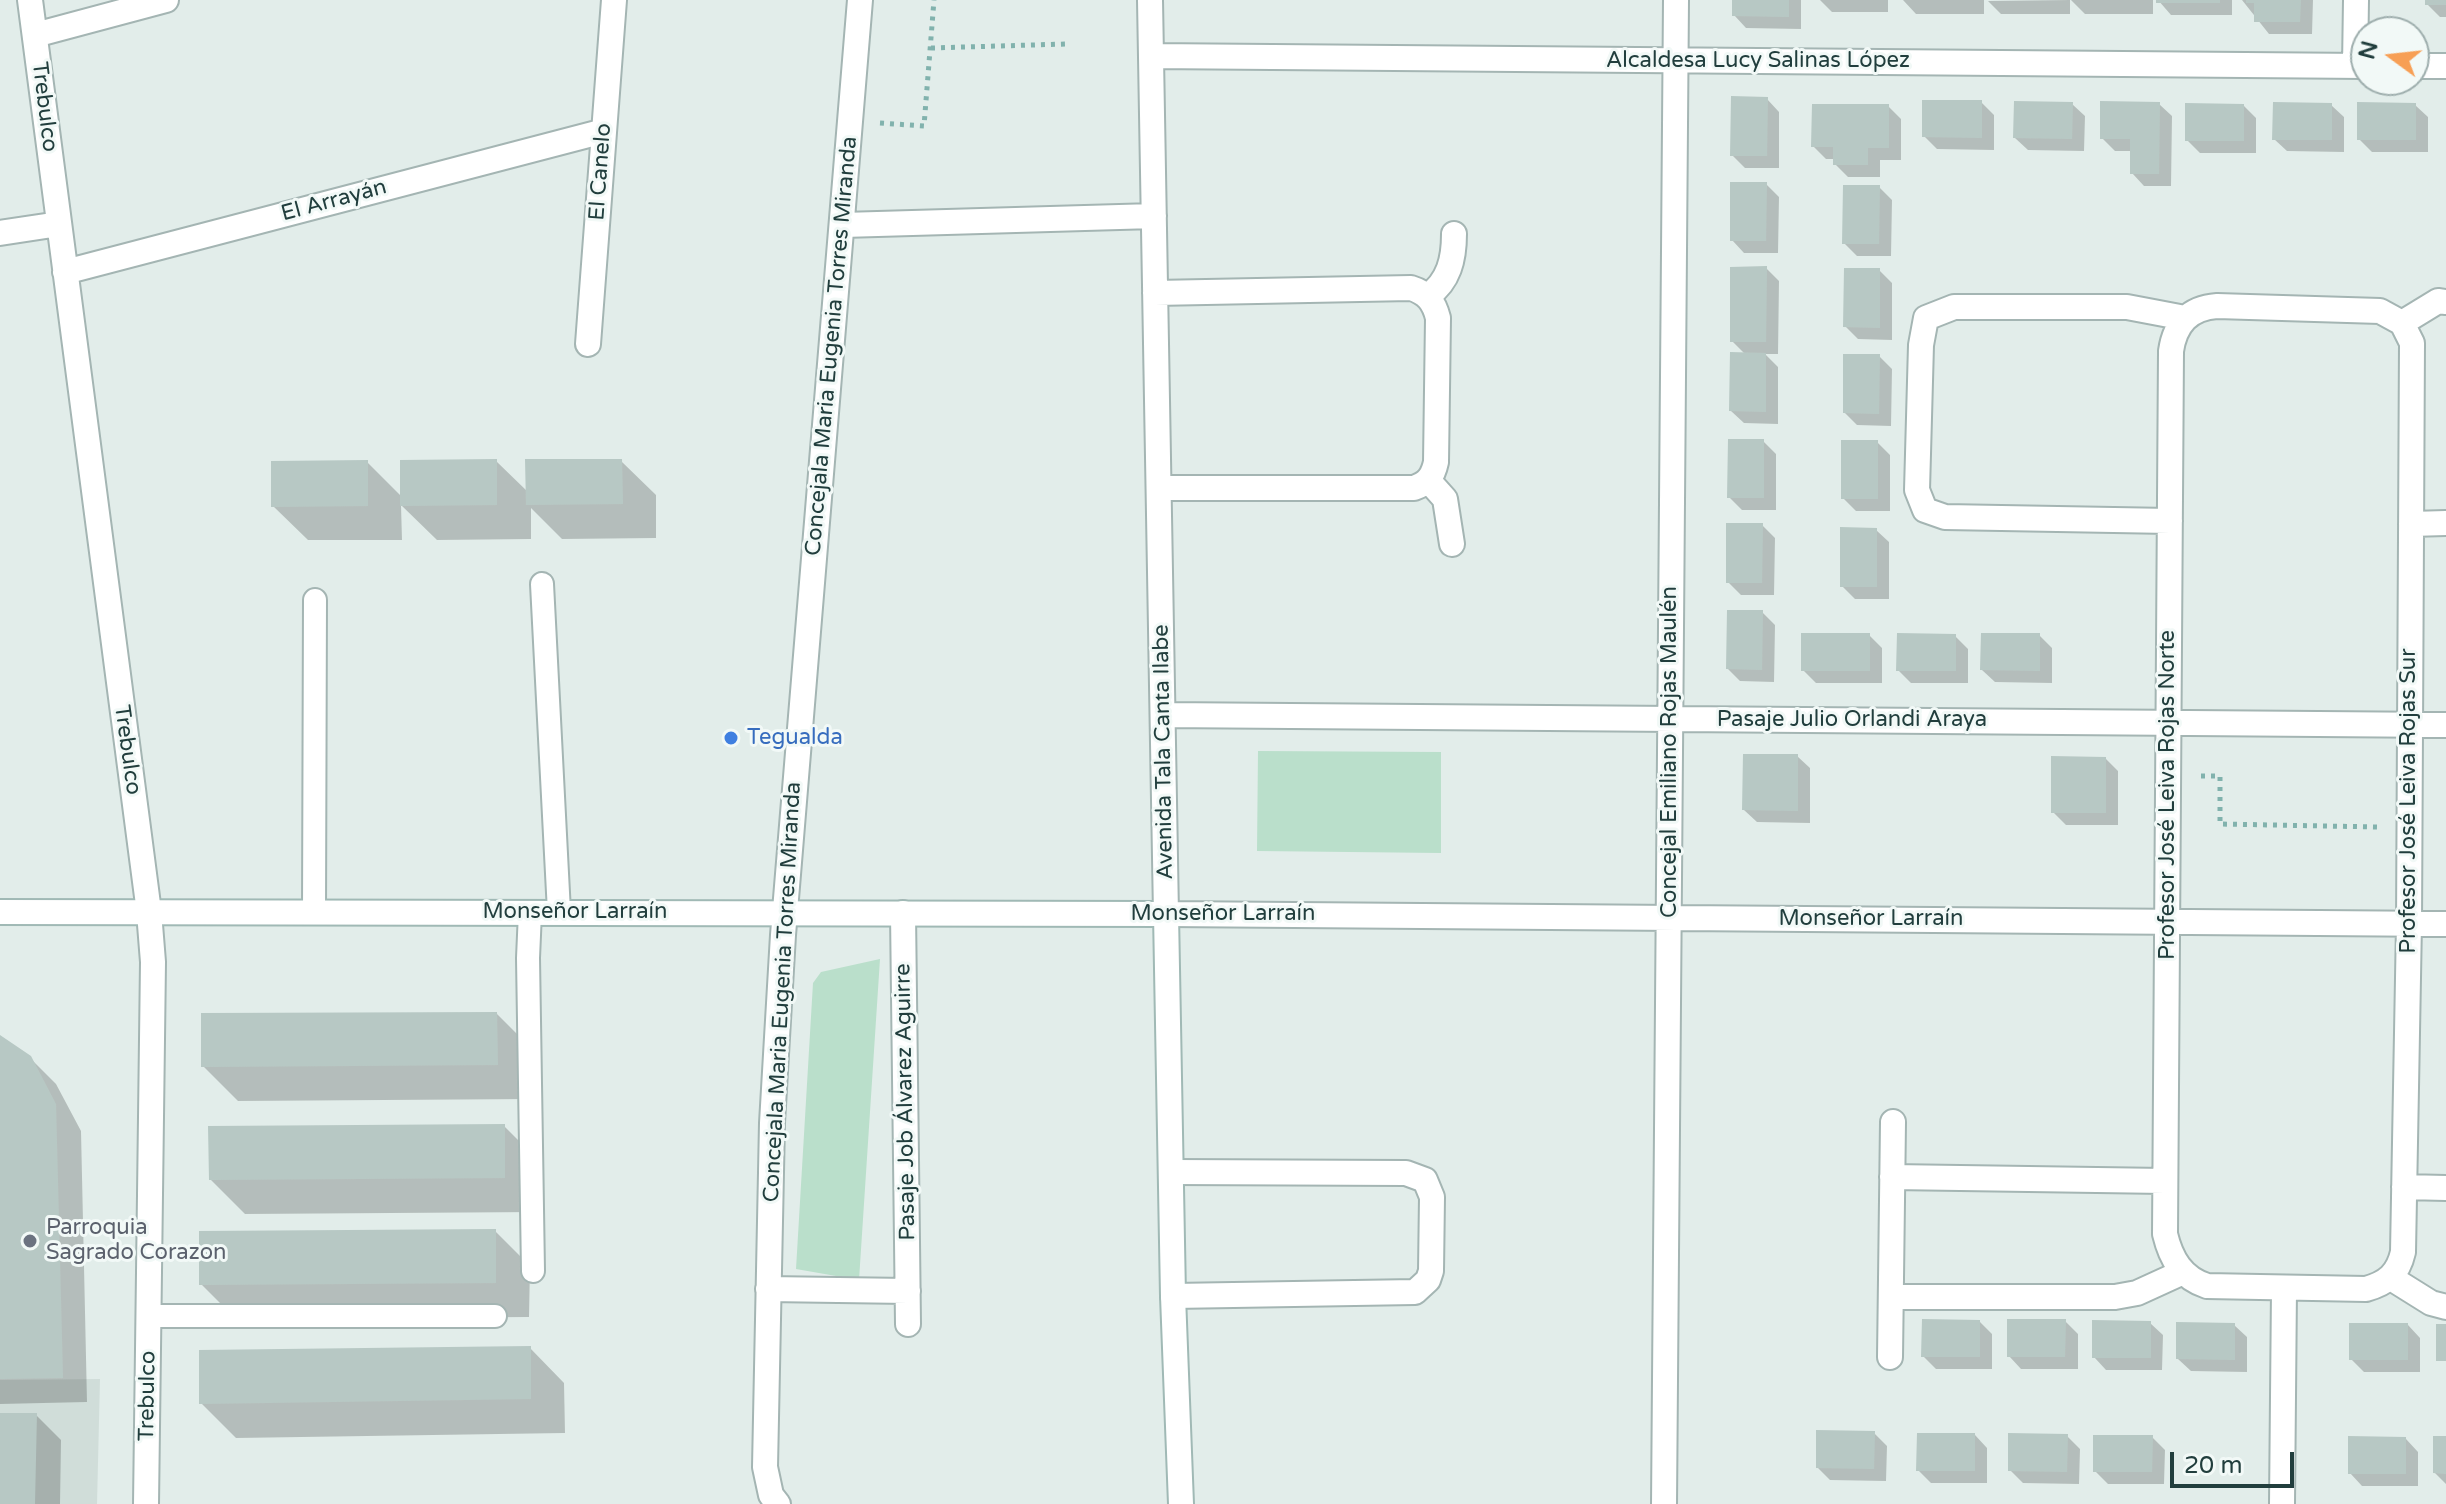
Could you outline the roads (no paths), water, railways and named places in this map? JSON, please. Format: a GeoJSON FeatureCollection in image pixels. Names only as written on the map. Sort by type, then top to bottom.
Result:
{"type":"FeatureCollection","features":[{"type":"Feature","properties":{"kind":"street","name":"Trebulco"},"geometry":{"type":"LineString","coordinates":[[30,0],[153,962],[146,1504]]}},
{"type":"Feature","properties":{"kind":"street"},"geometry":{"type":"LineString","coordinates":[[35,35],[166,0]]}},
{"type":"Feature","properties":{"kind":"street","name":"El Canelo"},"geometry":{"type":"LineString","coordinates":[[588,344],[614,0]]}},
{"type":"Feature","properties":{"kind":"street","name":"Concejala Maria Eugenia Torres Miranda"},"geometry":{"type":"LineString","coordinates":[[778,1504],[771,1495],[765,1467],[772,1123],[785,913],[860,0]]}},
{"type":"Feature","properties":{"kind":"street","name":"Avenida Tala Canta Ilabe"},"geometry":{"type":"LineString","coordinates":[[1150,0],[1173,1296],[1181,1504]]}},
{"type":"Feature","properties":{"kind":"street","name":"Concejal Emiliano Rojas Maulén"},"geometry":{"type":"LineString","coordinates":[[1664,1504],[1676,0]]}},
{"type":"Feature","properties":{"kind":"street","name":"Alcaldesa Lucy Salinas López"},"geometry":{"type":"LineString","coordinates":[[1151,56],[2350,66]]}},
{"type":"Feature","properties":{"kind":"street","name":"El Arrayán"},"geometry":{"type":"LineString","coordinates":[[65,272],[604,131]]}},
{"type":"Feature","properties":{"kind":"street"},"geometry":{"type":"LineString","coordinates":[[843,225],[1154,216]]}},
{"type":"Feature","properties":{"kind":"street"},"geometry":{"type":"LineString","coordinates":[[0,233],[59,224]]}},
{"type":"Feature","properties":{"kind":"street"},"geometry":{"type":"LineString","coordinates":[[1428,296],[1442,283],[1449,270],[1454,252],[1454,234]]}},
{"type":"Feature","properties":{"kind":"street"},"geometry":{"type":"LineString","coordinates":[[1155,293],[1411,288],[1428,296],[1438,318],[1436,462],[1428,480],[1414,488],[1159,488]]}},
{"type":"Feature","properties":{"kind":"street"},"geometry":{"type":"LineString","coordinates":[[2170,521],[1945,517],[1925,510],[1917,490],[1921,345],[1926,318],[1954,307],[2127,307],[2185,318],[2194,311],[2217,306],[2380,311],[2402,323],[2438,301],[2446,302]]}},
{"type":"Feature","properties":{"kind":"street","name":"Profesor José Leiva Rojas Norte"},"geometry":{"type":"LineString","coordinates":[[2183,1272],[2169,1250],[2165,1234],[2165,1181],[2171,351],[2177,328],[2185,318]]}},
{"type":"Feature","properties":{"kind":"street","name":"Profesor José Leiva Rojas Sur"},"geometry":{"type":"LineString","coordinates":[[2391,1278],[2400,1266],[2403,1252],[2409,923],[2412,343],[2402,323]]}},
{"type":"Feature","properties":{"kind":"street"},"geometry":{"type":"LineString","coordinates":[[1428,480],[1445,499],[1452,544]]}},
{"type":"Feature","properties":{"kind":"street"},"geometry":{"type":"LineString","coordinates":[[2411,524],[2446,523]]}},
{"type":"Feature","properties":{"kind":"street","name":"Pasaje Julio Orlandi Araya"},"geometry":{"type":"LineString","coordinates":[[1163,715],[2446,725]]}},
{"type":"Feature","properties":{"kind":"street","name":"Monseñor Larraín"},"geometry":{"type":"LineString","coordinates":[[0,912],[1166,914],[2446,924]]}},
{"type":"Feature","properties":{"kind":"street","name":"Pasaje Job Álvarez Aguirre"},"geometry":{"type":"LineString","coordinates":[[903,913],[908,1324]]}},
{"type":"Feature","properties":{"kind":"street"},"geometry":{"type":"LineString","coordinates":[[1890,1357],[1893,1122]]}},
{"type":"Feature","properties":{"kind":"street"},"geometry":{"type":"LineString","coordinates":[[1171,1172],[1406,1173],[1425,1180],[1432,1197],[1431,1271],[1428,1280],[1415,1292],[1173,1296]]}},
{"type":"Feature","properties":{"kind":"street"},"geometry":{"type":"LineString","coordinates":[[1892,1177],[2165,1181]]}},
{"type":"Feature","properties":{"kind":"street"},"geometry":{"type":"LineString","coordinates":[[2404,1187],[2446,1188]]}},
{"type":"Feature","properties":{"kind":"street"},"geometry":{"type":"LineString","coordinates":[[1891,1297],[2115,1297],[2154,1286],[2183,1272],[2207,1286],[2284,1289],[2366,1289],[2391,1278],[2431,1303],[2446,1307]]}},
{"type":"Feature","properties":{"kind":"street"},"geometry":{"type":"LineString","coordinates":[[768,1289],[908,1291]]}},
{"type":"Feature","properties":{"kind":"street"},"geometry":{"type":"LineString","coordinates":[[2282,1504],[2284,1289]]}},
{"type":"Feature","properties":{"kind":"lane"},"geometry":{"type":"LineString","coordinates":[[542,584],[559,912]]}},
{"type":"Feature","properties":{"kind":"lane"},"geometry":{"type":"LineString","coordinates":[[314,912],[315,600]]}},
{"type":"Feature","properties":{"kind":"lane"},"geometry":{"type":"LineString","coordinates":[[530,912],[533,1271]]}},
{"type":"Feature","properties":{"kind":"lane"},"geometry":{"type":"LineString","coordinates":[[149,1316],[495,1316]]}},
{"type":"Feature","properties":{"kind":"place","name":"Tegualda"},"geometry":{"type":"Point","coordinates":[731,738]}},
{"type":"Feature","properties":{"kind":"place","name":"Parroquia Sagrado Corazon"},"geometry":{"type":"Point","coordinates":[30,1241]}}]}
